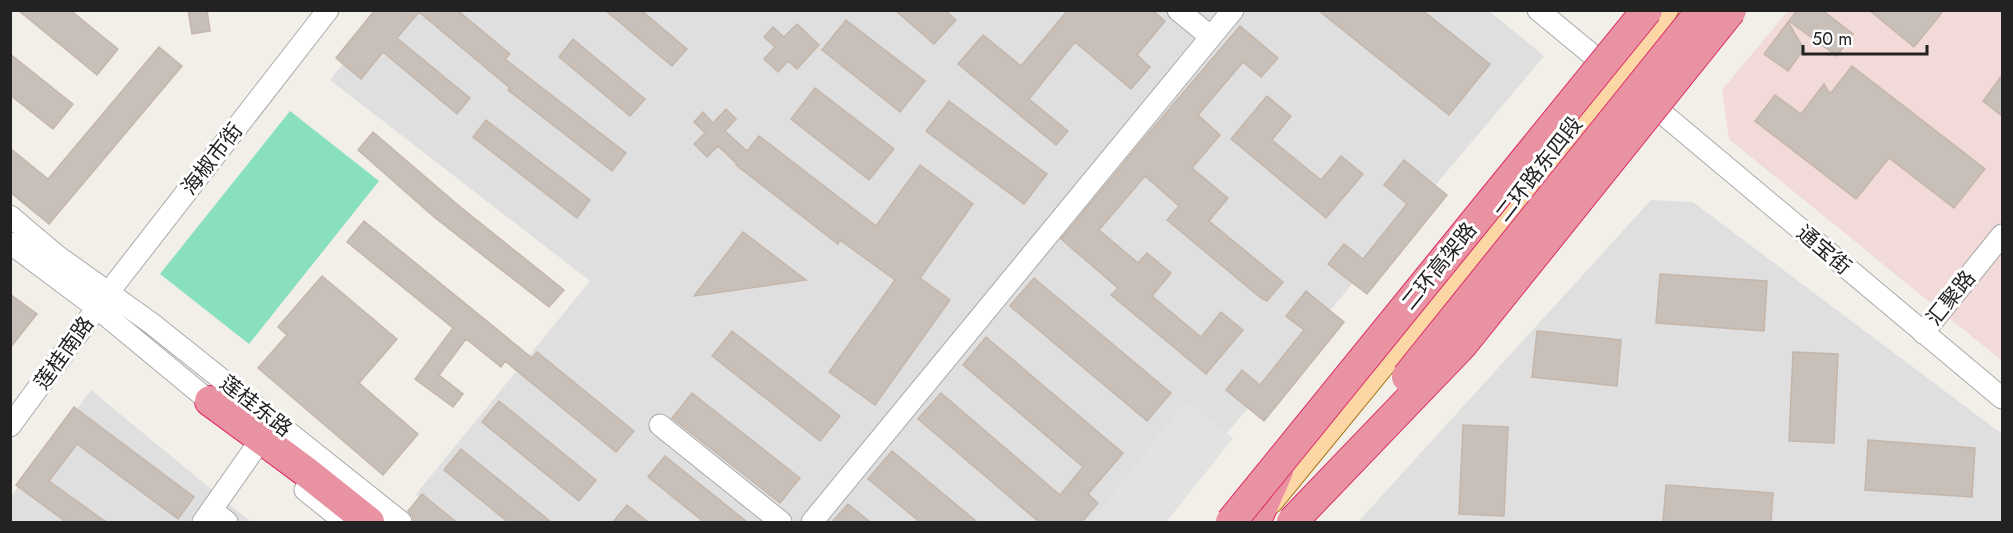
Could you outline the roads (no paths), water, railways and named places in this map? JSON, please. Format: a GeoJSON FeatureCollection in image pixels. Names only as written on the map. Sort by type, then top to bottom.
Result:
{"type":"FeatureCollection","features":[{"type":"Feature","properties":{"kind":"highway"},"geometry":{"type":"LineString","coordinates":[[1247,520],[1304,414],[1626,10]]}},
{"type":"Feature","properties":{"kind":"highway","name":"二环高架路"},"geometry":{"type":"LineString","coordinates":[[1247,520],[1647,10]]}},
{"type":"Feature","properties":{"kind":"highway"},"geometry":{"type":"LineString","coordinates":[[1291,522],[1702,10]]}},
{"type":"Feature","properties":{"kind":"highway"},"geometry":{"type":"LineString","coordinates":[[1291,522],[1462,345],[1731,10]]}},
{"type":"Feature","properties":{"kind":"highway"},"geometry":{"type":"LineString","coordinates":[[210,401],[305,471],[369,522]]}},
{"type":"Feature","properties":{"kind":"main road","name":"二环路东四段"},"geometry":{"type":"LineString","coordinates":[[1247,520],[1465,263],[1665,10]]}},
{"type":"Feature","properties":{"kind":"main road","name":"二环路东四段"},"geometry":{"type":"LineString","coordinates":[[1307,522],[1719,10]]}},
{"type":"Feature","properties":{"kind":"street","name":"海椒市街"},"geometry":{"type":"LineString","coordinates":[[103,301],[328,10]]}},
{"type":"Feature","properties":{"kind":"street"},"geometry":{"type":"LineString","coordinates":[[1178,10],[1211,37]]}},
{"type":"Feature","properties":{"kind":"street"},"geometry":{"type":"LineString","coordinates":[[812,522],[1233,10]]}},
{"type":"Feature","properties":{"kind":"street","name":"通宝街"},"geometry":{"type":"LineString","coordinates":[[1538,10],[2002,398]]}},
{"type":"Feature","properties":{"kind":"street"},"geometry":{"type":"LineString","coordinates":[[10,216],[56,255],[103,301]]}},
{"type":"Feature","properties":{"kind":"street","name":"汇聚路"},"geometry":{"type":"LineString","coordinates":[[1923,333],[2002,235]]}},
{"type":"Feature","properties":{"kind":"street"},"geometry":{"type":"LineString","coordinates":[[10,243],[103,301]]}},
{"type":"Feature","properties":{"kind":"street","name":"莲桂东路"},"geometry":{"type":"LineString","coordinates":[[103,301],[300,486],[345,522]]}},
{"type":"Feature","properties":{"kind":"street","name":"莲桂东路"},"geometry":{"type":"LineString","coordinates":[[103,301],[151,323],[401,522]]}},
{"type":"Feature","properties":{"kind":"street","name":"莲桂南路"},"geometry":{"type":"LineString","coordinates":[[10,426],[103,301]]}},
{"type":"Feature","properties":{"kind":"street"},"geometry":{"type":"LineString","coordinates":[[660,425],[781,522]]}},
{"type":"Feature","properties":{"kind":"street"},"geometry":{"type":"LineString","coordinates":[[214,518],[257,445]]}}]}
